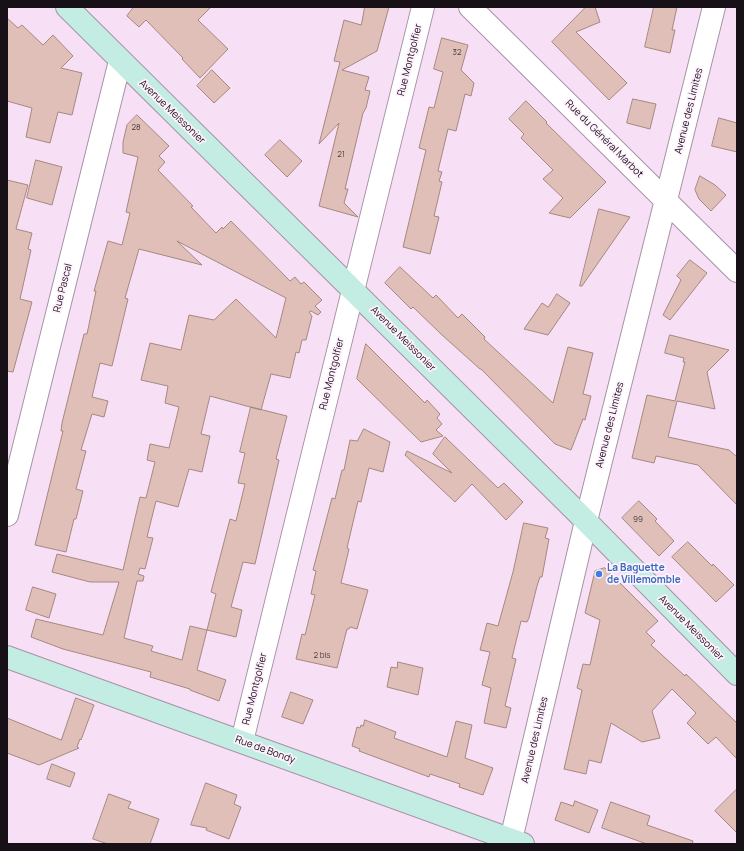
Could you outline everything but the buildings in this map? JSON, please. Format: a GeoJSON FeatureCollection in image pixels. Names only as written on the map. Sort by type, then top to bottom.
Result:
{"type":"FeatureCollection","features":[{"type":"Feature","properties":{"kind":"street","name":"Avenue Meissonier"},"geometry":{"type":"LineString","coordinates":[[67,7],[586,521],[737,674]]}},
{"type":"Feature","properties":{"kind":"street","name":"Rue Montgolfier"},"geometry":{"type":"LineString","coordinates":[[242,741],[423,7]]}},
{"type":"Feature","properties":{"kind":"street","name":"Rue du Général Marbot"},"geometry":{"type":"LineString","coordinates":[[470,7],[737,271]]}},
{"type":"Feature","properties":{"kind":"street","name":"Avenue des Limites"},"geometry":{"type":"LineString","coordinates":[[515,843],[586,521],[714,7]]}},
{"type":"Feature","properties":{"kind":"street","name":"Rue Pascal"},"geometry":{"type":"LineString","coordinates":[[7,515],[120,61]]}},
{"type":"Feature","properties":{"kind":"street","name":"Rue de Bondy"},"geometry":{"type":"LineString","coordinates":[[7,657],[242,741],[515,843]]}},
{"type":"Feature","properties":{"kind":"place","name":"La Baguette de Villemomble"},"geometry":{"type":"Point","coordinates":[599,574]}}]}
